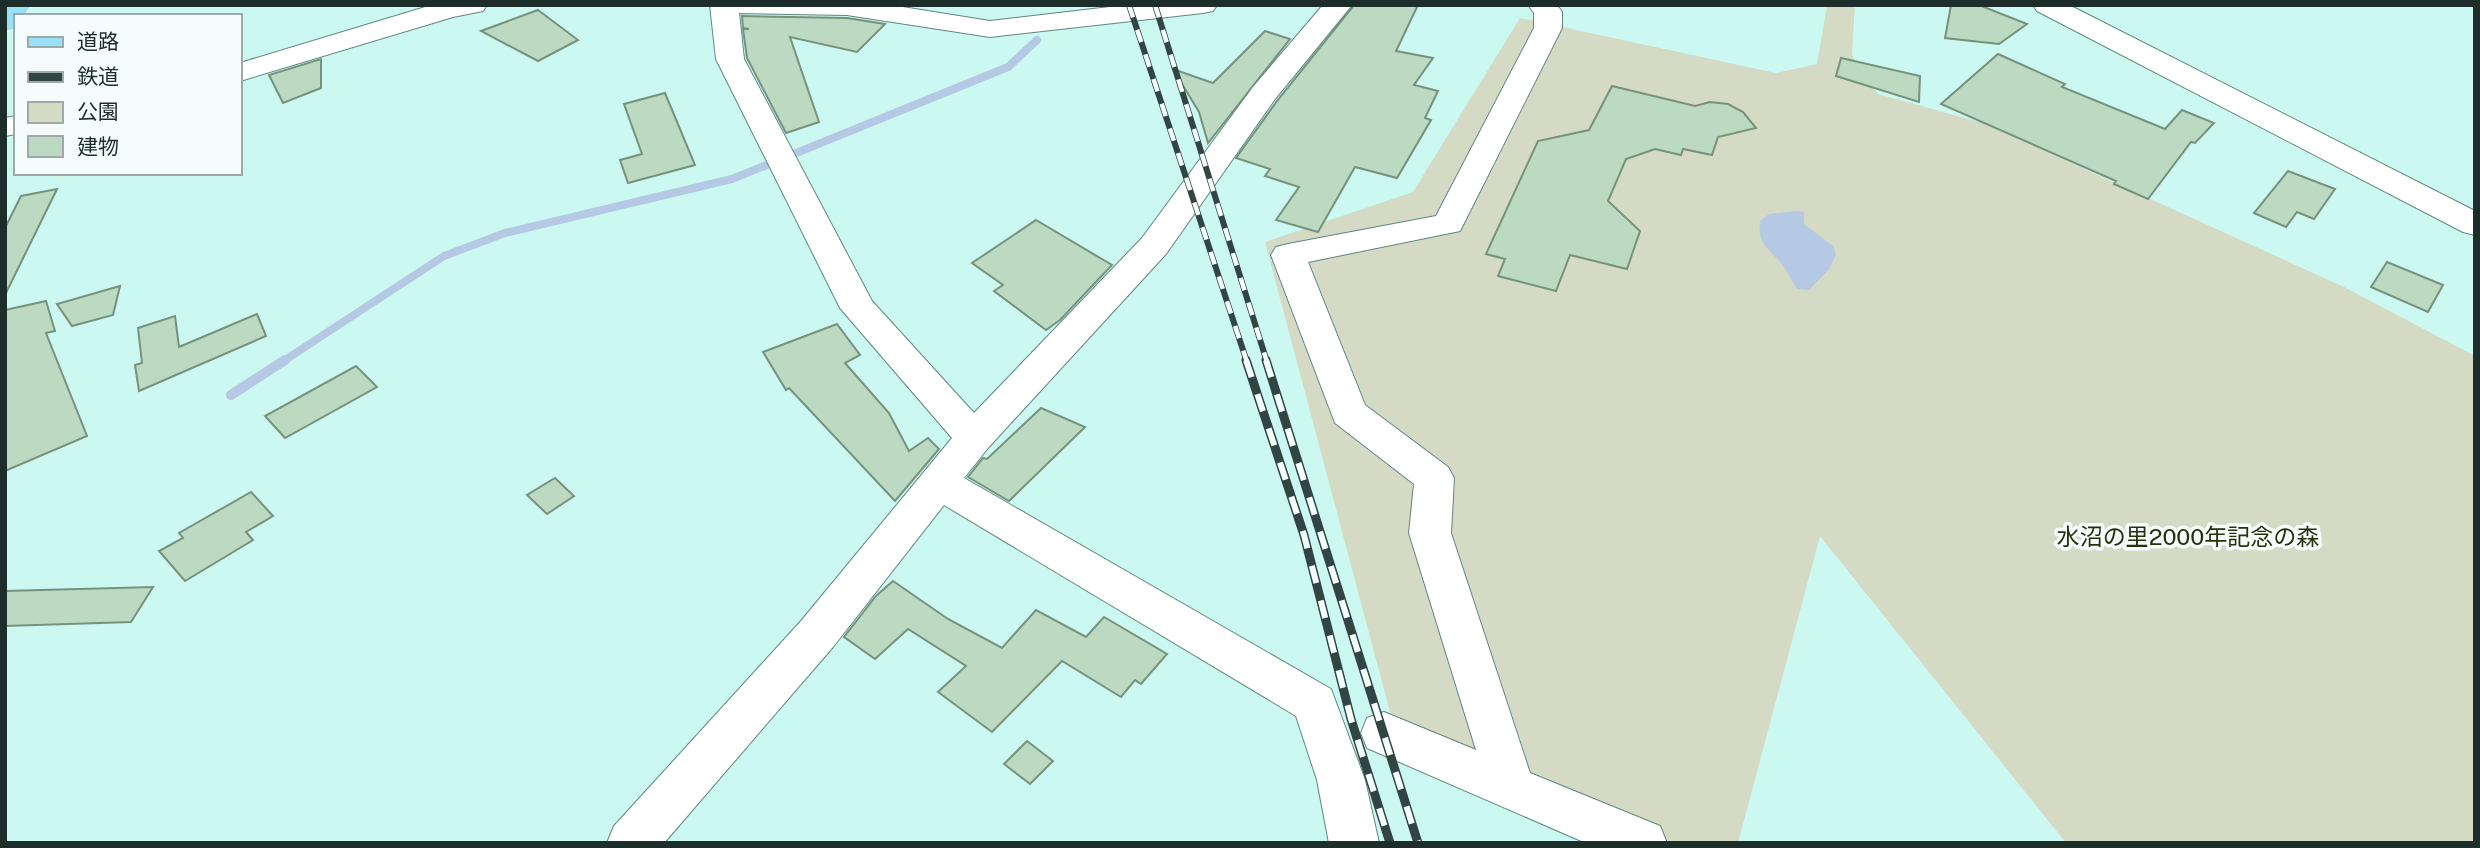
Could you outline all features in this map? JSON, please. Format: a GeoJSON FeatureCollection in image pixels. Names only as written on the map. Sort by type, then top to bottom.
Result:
{"type":"FeatureCollection","features":[{"type":"Feature","properties":{"kind":"main road"},"geometry":{"type":"LineString","coordinates":[[5,23],[17,5]]}},
{"type":"Feature","properties":{"kind":"street"},"geometry":{"type":"LineString","coordinates":[[242,71],[449,9],[472,5]]}},
{"type":"Feature","properties":{"kind":"street"},"geometry":{"type":"LineString","coordinates":[[724,5],[730,59],[858,308],[974,438]]}},
{"type":"Feature","properties":{"kind":"street"},"geometry":{"type":"LineString","coordinates":[[738,5],[847,7],[990,29],[1203,5]]}},
{"type":"Feature","properties":{"kind":"street"},"geometry":{"type":"LineString","coordinates":[[632,843],[817,634],[940,484],[974,438],[1154,246],[1264,93],[1338,5]]}},
{"type":"Feature","properties":{"kind":"street"},"geometry":{"type":"LineString","coordinates":[[1511,787],[1430,533],[1434,478],[1349,413],[1288,255],[1448,224],[1548,28],[1548,12],[1542,5]]}},
{"type":"Feature","properties":{"kind":"street"},"geometry":{"type":"LineString","coordinates":[[2047,5],[2475,225]]}},
{"type":"Feature","properties":{"kind":"street"},"geometry":{"type":"LineString","coordinates":[[940,484],[1315,703],[1341,780],[1354,843]]}},
{"type":"Feature","properties":{"kind":"street"},"geometry":{"type":"LineString","coordinates":[[1384,733],[1642,843]]}},
{"type":"Feature","properties":{"kind":"green space","name":"水沼の里2000年記念の森"},"geometry":{"type":"Polygon","coordinates":[[[1827,5],[1855,5],[1852,54],[1860,75],[1878,94],[1983,123],[2344,287],[2475,356],[2475,843],[2066,843],[1820,536],[1738,843],[1652,843],[1394,727],[1265,242],[1413,192],[1520,18],[1776,73],[1817,64],[1827,5]]]}},
{"type":"Feature","properties":{"kind":"water"},"geometry":{"type":"Polygon","coordinates":[[[1804,212],[1804,224],[1833,246],[1836,255],[1829,269],[1809,290],[1797,289],[1784,267],[1763,243],[1760,234],[1760,221],[1769,214],[1804,212]]]}},
{"type":"Feature","properties":{"kind":"building"},"geometry":{"type":"Polygon","coordinates":[[[1354,5],[1418,5],[1396,51],[1433,58],[1414,85],[1438,91],[1425,118],[1431,120],[1397,178],[1355,167],[1318,232],[1276,220],[1299,187],[1265,176],[1270,169],[1236,158],[1277,101],[1354,5]]]}},
{"type":"Feature","properties":{"kind":"building"},"geometry":{"type":"Polygon","coordinates":[[[1951,5],[1979,5],[2027,24],[1999,44],[1945,38],[1951,5]]]}},
{"type":"Feature","properties":{"kind":"building"},"geometry":{"type":"Polygon","coordinates":[[[538,10],[578,40],[538,61],[481,31],[538,10]]]}},
{"type":"Feature","properties":{"kind":"building"},"geometry":{"type":"Polygon","coordinates":[[[742,16],[847,18],[885,24],[857,52],[790,37],[819,122],[786,133],[747,58],[743,29],[749,29],[743,28],[742,16]]]}},
{"type":"Feature","properties":{"kind":"building"},"geometry":{"type":"Polygon","coordinates":[[[1265,31],[1290,39],[1208,143],[1199,112],[1173,69],[1213,83],[1265,31]]]}},
{"type":"Feature","properties":{"kind":"building"},"geometry":{"type":"Polygon","coordinates":[[[1998,54],[2065,84],[2062,87],[2165,129],[2182,110],[2214,123],[2195,143],[2191,142],[2148,199],[2114,184],[2116,181],[1941,104],[1998,54]]]}},
{"type":"Feature","properties":{"kind":"building"},"geometry":{"type":"Polygon","coordinates":[[[1841,58],[1920,76],[1919,102],[1836,76],[1841,58]]]}},
{"type":"Feature","properties":{"kind":"building"},"geometry":{"type":"Polygon","coordinates":[[[321,59],[321,88],[283,103],[269,75],[321,59]]]}},
{"type":"Feature","properties":{"kind":"building"},"geometry":{"type":"Polygon","coordinates":[[[1612,86],[1695,106],[1710,102],[1728,104],[1743,112],[1756,128],[1718,137],[1712,155],[1683,149],[1681,155],[1655,149],[1626,159],[1608,201],[1640,231],[1627,269],[1570,255],[1556,291],[1498,276],[1505,259],[1486,254],[1538,141],[1589,130],[1612,86]]]}},
{"type":"Feature","properties":{"kind":"building"},"geometry":{"type":"Polygon","coordinates":[[[665,93],[695,165],[628,183],[620,160],[642,154],[624,104],[665,93]]]}},
{"type":"Feature","properties":{"kind":"building"},"geometry":{"type":"Polygon","coordinates":[[[2288,171],[2335,189],[2314,219],[2297,212],[2286,227],[2254,213],[2288,171]]]}},
{"type":"Feature","properties":{"kind":"building"},"geometry":{"type":"Polygon","coordinates":[[[57,189],[5,295],[5,228],[21,196],[57,189]]]}},
{"type":"Feature","properties":{"kind":"building"},"geometry":{"type":"Polygon","coordinates":[[[1036,220],[1112,265],[1060,320],[1046,330],[994,291],[1003,285],[972,263],[1036,220]]]}},
{"type":"Feature","properties":{"kind":"building"},"geometry":{"type":"Polygon","coordinates":[[[2387,262],[2443,285],[2428,312],[2371,287],[2387,262]]]}},
{"type":"Feature","properties":{"kind":"building"},"geometry":{"type":"Polygon","coordinates":[[[120,286],[113,315],[72,326],[57,304],[120,286]]]}},
{"type":"Feature","properties":{"kind":"building"},"geometry":{"type":"Polygon","coordinates":[[[46,301],[55,331],[46,333],[87,436],[5,471],[5,310],[46,301]]]}},
{"type":"Feature","properties":{"kind":"building"},"geometry":{"type":"Polygon","coordinates":[[[257,314],[266,336],[139,391],[135,365],[142,363],[138,328],[175,316],[179,347],[257,314]]]}},
{"type":"Feature","properties":{"kind":"building"},"geometry":{"type":"Polygon","coordinates":[[[837,324],[860,355],[845,363],[889,413],[909,451],[928,438],[939,449],[895,501],[789,388],[786,390],[763,352],[837,324]]]}},
{"type":"Feature","properties":{"kind":"building"},"geometry":{"type":"Polygon","coordinates":[[[356,366],[377,387],[285,438],[265,416],[356,366]]]}},
{"type":"Feature","properties":{"kind":"building"},"geometry":{"type":"Polygon","coordinates":[[[1041,408],[1085,427],[1009,501],[968,477],[983,458],[987,459],[1041,408]]]}},
{"type":"Feature","properties":{"kind":"building"},"geometry":{"type":"Polygon","coordinates":[[[555,478],[574,496],[547,514],[527,495],[555,478]]]}},
{"type":"Feature","properties":{"kind":"building"},"geometry":{"type":"Polygon","coordinates":[[[251,492],[273,516],[246,532],[253,540],[185,581],[159,551],[183,538],[179,533],[251,492]]]}},
{"type":"Feature","properties":{"kind":"building"},"geometry":{"type":"Polygon","coordinates":[[[893,581],[948,619],[1002,648],[1036,610],[1086,637],[1104,617],[1167,654],[1141,684],[1135,680],[1121,697],[1062,661],[992,732],[938,692],[966,666],[908,629],[875,659],[844,637],[876,596],[893,581]]]}},
{"type":"Feature","properties":{"kind":"building"},"geometry":{"type":"Polygon","coordinates":[[[153,587],[131,622],[5,626],[5,591],[153,587]]]}},
{"type":"Feature","properties":{"kind":"building"},"geometry":{"type":"Polygon","coordinates":[[[1027,741],[1053,761],[1030,784],[1004,764],[1027,741]]]}},
{"type":"Feature","properties":{"kind":"waterway"},"geometry":{"type":"LineString","coordinates":[[282,362],[444,256],[505,233],[732,179],[1008,67],[1037,40]]}},
{"type":"Feature","properties":{"kind":"waterway"},"geometry":{"type":"LineString","coordinates":[[231,395],[285,360]]}},
{"type":"Feature","properties":{"kind":"railway"},"geometry":{"type":"LineString","coordinates":[[1129,5],[1247,362]]}},
{"type":"Feature","properties":{"kind":"railway"},"geometry":{"type":"LineString","coordinates":[[1155,5],[1267,362]]}},
{"type":"Feature","properties":{"kind":"railway"},"geometry":{"type":"LineString","coordinates":[[1246,360],[1304,535],[1351,719],[1390,843]]}},
{"type":"Feature","properties":{"kind":"railway"},"geometry":{"type":"LineString","coordinates":[[1266,360],[1418,843]]}}]}
